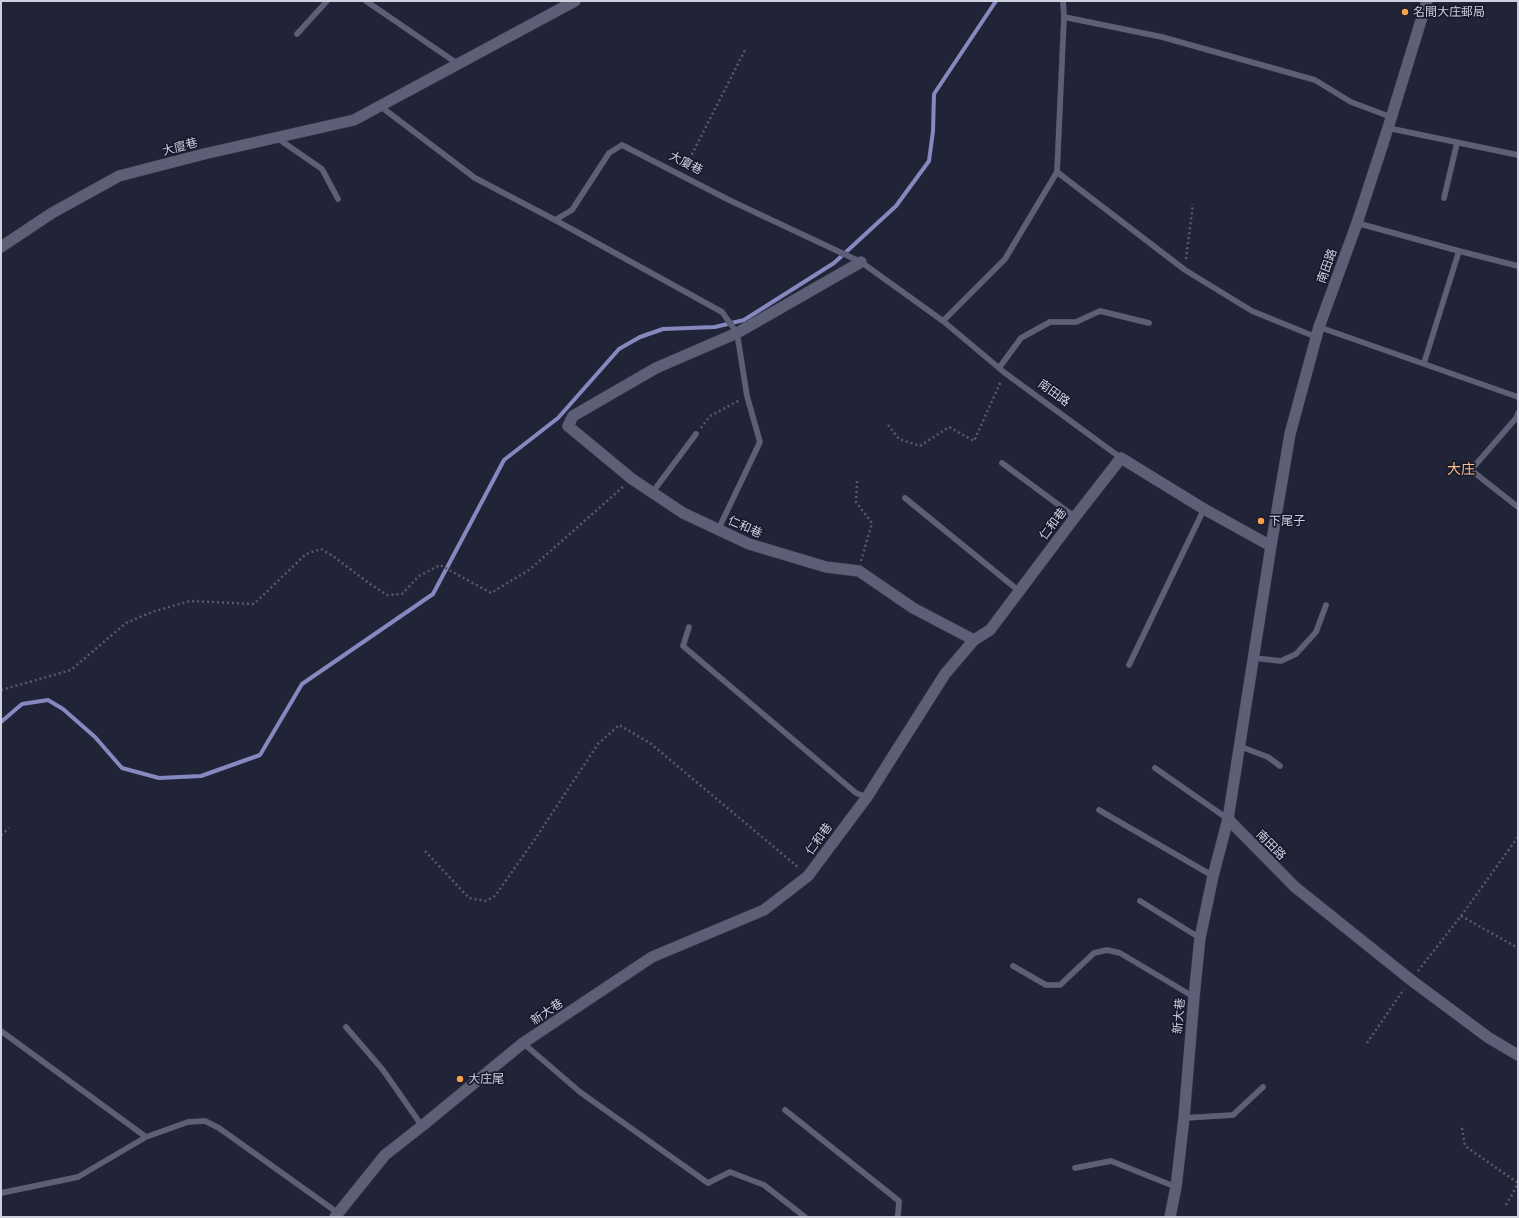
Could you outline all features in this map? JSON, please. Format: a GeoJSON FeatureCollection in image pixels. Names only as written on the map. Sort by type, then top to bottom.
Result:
{"type":"FeatureCollection","features":[{"type":"Feature","properties":{"kind":"street","name":"大廈巷"},"geometry":{"type":"LineString","coordinates":[[1,247],[52,213],[120,176],[204,154],[354,120],[575,1]]}},
{"type":"Feature","properties":{"kind":"street","name":"南田路"},"geometry":{"type":"LineString","coordinates":[[1427,1],[1357,223],[1317,332],[1290,434],[1228,819],[1295,887],[1411,980],[1489,1038],[1518,1055]]}},
{"type":"Feature","properties":{"kind":"street"},"geometry":{"type":"LineString","coordinates":[[718,530],[683,513],[632,479],[568,426],[573,416],[656,368],[736,330],[861,262]]}},
{"type":"Feature","properties":{"kind":"street","name":"南田路"},"geometry":{"type":"LineString","coordinates":[[1121,458],[1204,509],[1271,546]]}},
{"type":"Feature","properties":{"kind":"street","name":"仁和巷"},"geometry":{"type":"LineString","coordinates":[[808,876],[867,797],[945,674],[974,640],[990,630],[1121,458]]}},
{"type":"Feature","properties":{"kind":"street","name":"仁和巷"},"geometry":{"type":"LineString","coordinates":[[718,530],[757,547],[826,567],[859,571],[913,608],[974,640]]}},
{"type":"Feature","properties":{"kind":"street","name":"新大巷"},"geometry":{"type":"LineString","coordinates":[[1170,1217],[1176,1186],[1184,1118],[1200,938],[1213,876],[1228,819]]}},
{"type":"Feature","properties":{"kind":"street","name":"新大巷"},"geometry":{"type":"LineString","coordinates":[[337,1215],[385,1155],[523,1043],[652,957],[764,910],[808,876]]}},
{"type":"Feature","properties":{"kind":"lane"},"geometry":{"type":"LineString","coordinates":[[297,34],[327,1]]}},
{"type":"Feature","properties":{"kind":"lane"},"geometry":{"type":"LineString","coordinates":[[366,1],[458,64]]}},
{"type":"Feature","properties":{"kind":"lane"},"geometry":{"type":"LineString","coordinates":[[943,321],[1005,259],[1057,172],[1064,17],[1063,1]]}},
{"type":"Feature","properties":{"kind":"lane"},"geometry":{"type":"LineString","coordinates":[[1064,17],[1162,37],[1315,80],[1351,102],[1391,117]]}},
{"type":"Feature","properties":{"kind":"lane"},"geometry":{"type":"LineString","coordinates":[[380,106],[475,178],[555,220]]}},
{"type":"Feature","properties":{"kind":"lane"},"geometry":{"type":"LineString","coordinates":[[1388,128],[1518,155]]}},
{"type":"Feature","properties":{"kind":"lane"},"geometry":{"type":"LineString","coordinates":[[277,137],[322,169],[338,199]]}},
{"type":"Feature","properties":{"kind":"lane"},"geometry":{"type":"LineString","coordinates":[[1444,198],[1457,143]]}},
{"type":"Feature","properties":{"kind":"lane","name":"大廈巷"},"geometry":{"type":"LineString","coordinates":[[555,220],[572,210],[609,153],[622,145],[730,200],[832,248]]}},
{"type":"Feature","properties":{"kind":"lane"},"geometry":{"type":"LineString","coordinates":[[1057,172],[1185,270],[1252,311],[1317,332],[1424,363],[1518,397]]}},
{"type":"Feature","properties":{"kind":"lane","name":"仁和巷"},"geometry":{"type":"LineString","coordinates":[[555,220],[722,312],[736,330],[747,396],[760,442],[718,530]]}},
{"type":"Feature","properties":{"kind":"lane"},"geometry":{"type":"LineString","coordinates":[[1357,223],[1518,266]]}},
{"type":"Feature","properties":{"kind":"lane","name":"南田路"},"geometry":{"type":"LineString","coordinates":[[832,248],[861,262],[943,321],[1005,373],[1121,458]]}},
{"type":"Feature","properties":{"kind":"lane"},"geometry":{"type":"LineString","coordinates":[[1424,363],[1459,251]]}},
{"type":"Feature","properties":{"kind":"lane"},"geometry":{"type":"LineString","coordinates":[[999,368],[1021,338],[1050,322],[1076,322],[1100,311],[1149,323]]}},
{"type":"Feature","properties":{"kind":"lane"},"geometry":{"type":"LineString","coordinates":[[1518,413],[1517,417],[1471,470],[1518,507]]}},
{"type":"Feature","properties":{"kind":"lane"},"geometry":{"type":"LineString","coordinates":[[651,493],[696,434]]}},
{"type":"Feature","properties":{"kind":"lane"},"geometry":{"type":"LineString","coordinates":[[1002,463],[1075,517]]}},
{"type":"Feature","properties":{"kind":"lane"},"geometry":{"type":"LineString","coordinates":[[905,498],[1019,591]]}},
{"type":"Feature","properties":{"kind":"lane"},"geometry":{"type":"LineString","coordinates":[[1129,665],[1204,509]]}},
{"type":"Feature","properties":{"kind":"lane"},"geometry":{"type":"LineString","coordinates":[[1254,658],[1281,661],[1296,654],[1316,632],[1326,605]]}},
{"type":"Feature","properties":{"kind":"lane"},"geometry":{"type":"LineString","coordinates":[[690,627],[683,646],[856,793],[867,797]]}},
{"type":"Feature","properties":{"kind":"lane"},"geometry":{"type":"LineString","coordinates":[[1239,746],[1268,757],[1280,766]]}},
{"type":"Feature","properties":{"kind":"lane"},"geometry":{"type":"LineString","coordinates":[[1155,768],[1228,819]]}},
{"type":"Feature","properties":{"kind":"lane"},"geometry":{"type":"LineString","coordinates":[[1099,810],[1213,876]]}},
{"type":"Feature","properties":{"kind":"lane"},"geometry":{"type":"LineString","coordinates":[[1140,901],[1200,938]]}},
{"type":"Feature","properties":{"kind":"lane"},"geometry":{"type":"LineString","coordinates":[[1012,966],[1046,985],[1060,985],[1094,953],[1107,950],[1120,953],[1194,997]]}},
{"type":"Feature","properties":{"kind":"lane"},"geometry":{"type":"LineString","coordinates":[[346,1027],[383,1070],[422,1126]]}},
{"type":"Feature","properties":{"kind":"lane"},"geometry":{"type":"LineString","coordinates":[[1,1031],[146,1137]]}},
{"type":"Feature","properties":{"kind":"lane"},"geometry":{"type":"LineString","coordinates":[[523,1043],[580,1092],[708,1183],[730,1172],[764,1185],[805,1217]]}},
{"type":"Feature","properties":{"kind":"lane"},"geometry":{"type":"LineString","coordinates":[[1184,1118],[1233,1115],[1263,1087]]}},
{"type":"Feature","properties":{"kind":"lane"},"geometry":{"type":"LineString","coordinates":[[785,1110],[899,1201],[897,1217]]}},
{"type":"Feature","properties":{"kind":"lane"},"geometry":{"type":"LineString","coordinates":[[1,1193],[78,1177],[146,1137],[188,1122],[205,1121],[219,1128],[337,1215]]}},
{"type":"Feature","properties":{"kind":"lane"},"geometry":{"type":"LineString","coordinates":[[1075,1168],[1111,1161],[1176,1186]]}},
{"type":"Feature","properties":{"kind":"path"},"geometry":{"type":"LineString","coordinates":[[682,176],[746,48]]}},
{"type":"Feature","properties":{"kind":"path"},"geometry":{"type":"LineString","coordinates":[[1185,270],[1193,204]]}},
{"type":"Feature","properties":{"kind":"path"},"geometry":{"type":"LineString","coordinates":[[888,426],[899,439],[920,446],[949,427],[974,441],[1005,373]]}},
{"type":"Feature","properties":{"kind":"path"},"geometry":{"type":"LineString","coordinates":[[696,434],[710,416],[747,396]]}},
{"type":"Feature","properties":{"kind":"path"},"geometry":{"type":"LineString","coordinates":[[1,690],[71,670],[126,623],[152,612],[190,600],[254,604],[306,554],[320,549],[333,556],[387,595],[402,594],[419,576],[440,565],[491,593],[529,570],[632,479]]}},
{"type":"Feature","properties":{"kind":"path"},"geometry":{"type":"LineString","coordinates":[[856,481],[856,502],[872,523],[859,571]]}},
{"type":"Feature","properties":{"kind":"path"},"geometry":{"type":"LineString","coordinates":[[425,851],[469,898],[486,901],[495,896],[598,744],[619,725],[650,743],[808,876]]}},
{"type":"Feature","properties":{"kind":"path"},"geometry":{"type":"LineString","coordinates":[[1,834],[9,828]]}},
{"type":"Feature","properties":{"kind":"path"},"geometry":{"type":"LineString","coordinates":[[1367,1043],[1411,980],[1518,837]]}},
{"type":"Feature","properties":{"kind":"path"},"geometry":{"type":"LineString","coordinates":[[1460,916],[1518,948]]}},
{"type":"Feature","properties":{"kind":"path"},"geometry":{"type":"LineString","coordinates":[[1462,1128],[1465,1146],[1518,1183],[1506,1206]]}},
{"type":"Feature","properties":{"kind":"waterway"},"geometry":{"type":"LineString","coordinates":[[1,722],[22,704],[48,700],[63,709],[95,737],[122,768],[159,778],[201,776],[260,755],[302,684],[433,594],[504,460],[558,418],[619,349],[640,337],[663,329],[715,327],[744,320],[834,263],[896,206],[929,161],[933,131],[934,94],[996,1]]}},
{"type":"Feature","properties":{"kind":"place","name":"名間大庄郵局"},"geometry":{"type":"Point","coordinates":[1405,12]}},
{"type":"Feature","properties":{"kind":"place","name":"下尾子"},"geometry":{"type":"Point","coordinates":[1261,521]}},
{"type":"Feature","properties":{"kind":"place","name":"大庄尾"},"geometry":{"type":"Point","coordinates":[460,1079]}},
{"type":"Feature","properties":{"kind":"district","name":"大庄"},"geometry":{"type":"Point","coordinates":[1461,470]}}]}
